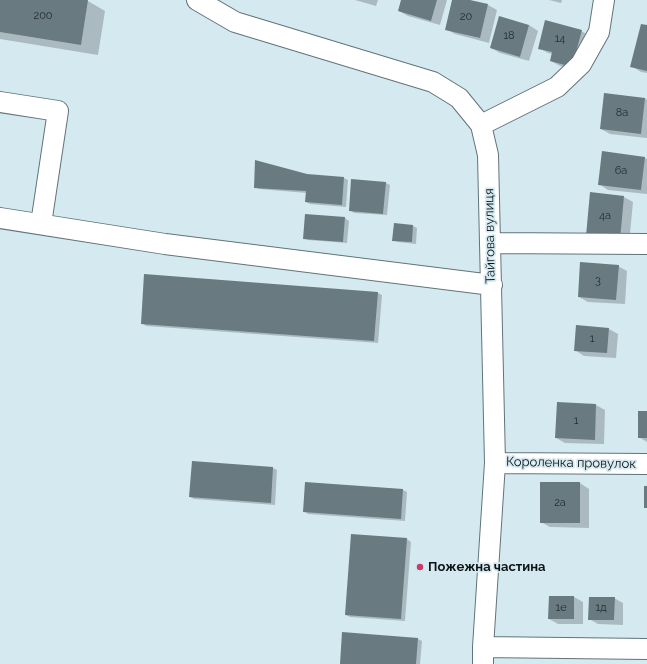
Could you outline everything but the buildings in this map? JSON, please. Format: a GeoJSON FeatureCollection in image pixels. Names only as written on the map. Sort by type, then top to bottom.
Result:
{"type":"FeatureCollection","features":[{"type":"Feature","properties":{"kind":"street","name":"Тайгова вулиця"},"geometry":{"type":"LineString","coordinates":[[197,0],[235,22],[433,82],[459,98],[481,125],[488,155],[495,463],[483,656]]}},
{"type":"Feature","properties":{"kind":"street"},"geometry":{"type":"LineString","coordinates":[[481,125],[557,87],[581,64],[599,32],[604,0]]}},
{"type":"Feature","properties":{"kind":"street"},"geometry":{"type":"LineString","coordinates":[[0,102],[58,111],[41,224]]}},
{"type":"Feature","properties":{"kind":"street"},"geometry":{"type":"LineString","coordinates":[[0,218],[165,244],[492,285]]}},
{"type":"Feature","properties":{"kind":"street"},"geometry":{"type":"LineString","coordinates":[[491,243],[647,244]]}},
{"type":"Feature","properties":{"kind":"street","name":"Короленка провулок"},"geometry":{"type":"LineString","coordinates":[[495,463],[647,464]]}},
{"type":"Feature","properties":{"kind":"street"},"geometry":{"type":"LineString","coordinates":[[483,656],[647,649]]}},
{"type":"Feature","properties":{"kind":"place","name":"Пожежна частина"},"geometry":{"type":"Point","coordinates":[420,567]}}]}
